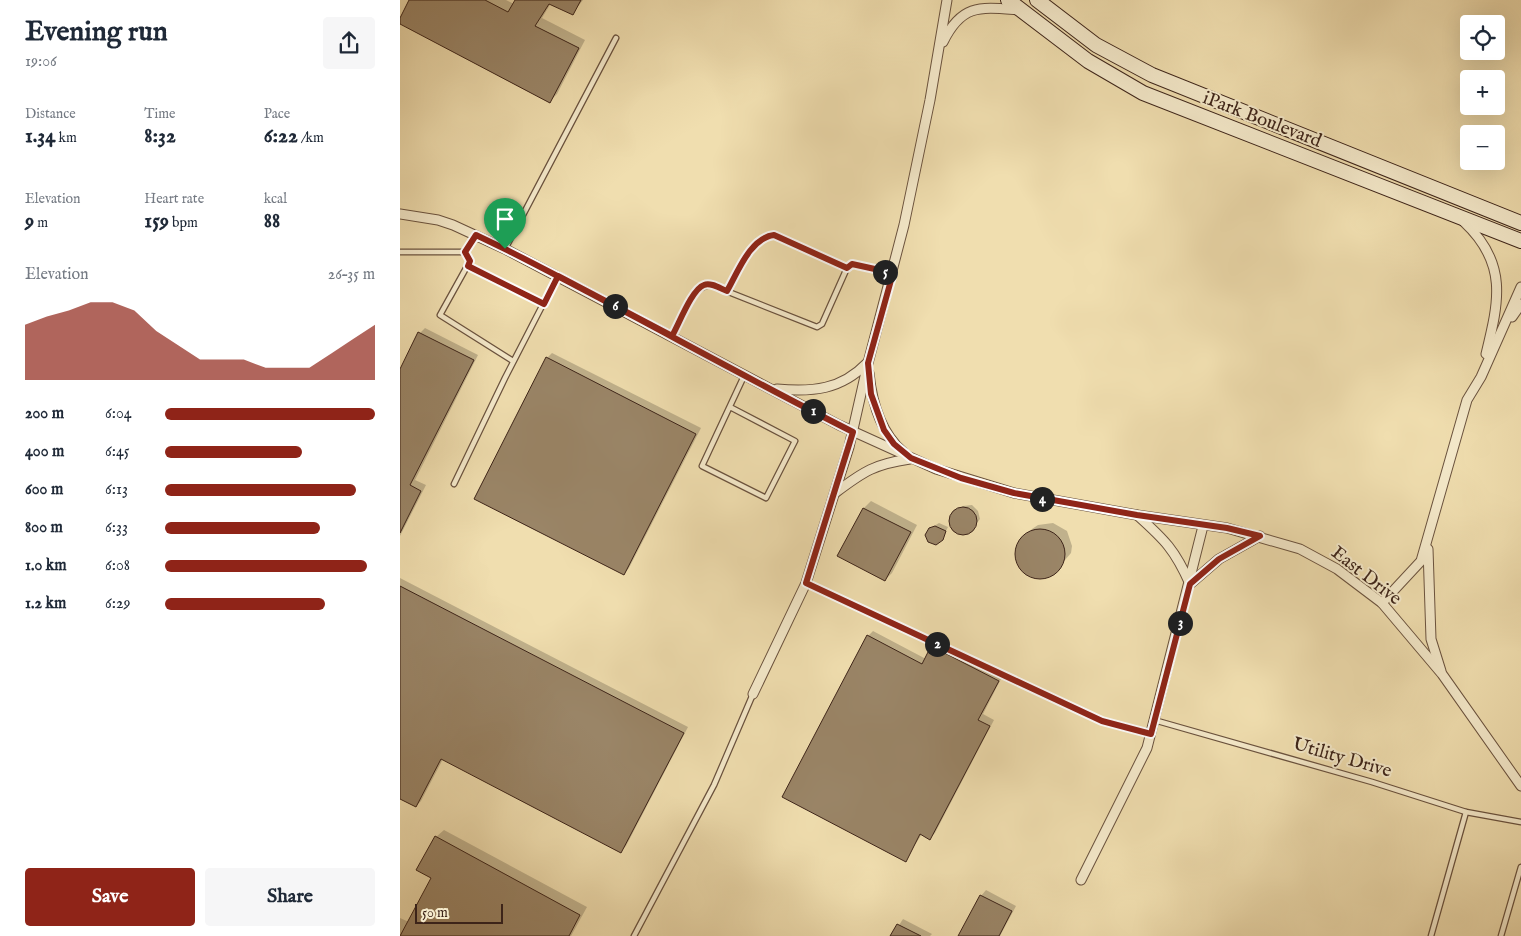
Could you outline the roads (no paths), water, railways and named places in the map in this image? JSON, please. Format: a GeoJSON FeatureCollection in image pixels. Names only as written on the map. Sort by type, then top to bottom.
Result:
{"type":"FeatureCollection","features":[{"type":"Feature","properties":{"kind":"main road","name":"iPark Boulevard"},"geometry":{"type":"LineString","coordinates":[[1008,0],[1088,61],[1143,93],[1521,240]]}},
{"type":"Feature","properties":{"kind":"main road","name":"iPark Boulevard"},"geometry":{"type":"LineString","coordinates":[[1037,0],[1096,45],[1152,75],[1521,223]]}},
{"type":"Feature","properties":{"kind":"street"},"geometry":{"type":"LineString","coordinates":[[753,694],[806,583],[853,432],[868,363],[893,273],[921,150],[947,0]]}},
{"type":"Feature","properties":{"kind":"street"},"geometry":{"type":"LineString","coordinates":[[938,51],[952,23],[974,10],[990,8],[1020,10]]}},
{"type":"Feature","properties":{"kind":"street","name":"East Drive"},"geometry":{"type":"LineString","coordinates":[[400,214],[438,220],[476,235],[558,276],[853,432],[961,478],[1014,493],[1203,526],[1227,528],[1300,549],[1337,569],[1382,604],[1442,674],[1521,786]]}},
{"type":"Feature","properties":{"kind":"street"},"geometry":{"type":"LineString","coordinates":[[1458,216],[1486,248],[1496,276],[1498,291],[1495,318],[1481,377]]}},
{"type":"Feature","properties":{"kind":"street"},"geometry":{"type":"LineString","coordinates":[[1382,604],[1420,561],[1428,541],[1467,400],[1481,377],[1521,287]]}},
{"type":"Feature","properties":{"kind":"street"},"geometry":{"type":"LineString","coordinates":[[1502,329],[1521,304]]}},
{"type":"Feature","properties":{"kind":"street"},"geometry":{"type":"LineString","coordinates":[[772,389],[823,390],[846,381],[868,363]]}},
{"type":"Feature","properties":{"kind":"street"},"geometry":{"type":"LineString","coordinates":[[868,363],[871,394],[884,430],[894,444],[911,458]]}},
{"type":"Feature","properties":{"kind":"street"},"geometry":{"type":"LineString","coordinates":[[835,494],[869,469],[882,463],[911,458]]}},
{"type":"Feature","properties":{"kind":"street"},"geometry":{"type":"LineString","coordinates":[[1137,515],[1166,541],[1179,559],[1190,584]]}},
{"type":"Feature","properties":{"kind":"street"},"geometry":{"type":"LineString","coordinates":[[1081,880],[1147,748],[1190,584],[1203,526]]}},
{"type":"Feature","properties":{"kind":"street"},"geometry":{"type":"LineString","coordinates":[[1190,584],[1219,559],[1260,536]]}},
{"type":"Feature","properties":{"kind":"street"},"geometry":{"type":"LineString","coordinates":[[1428,541],[1430,639],[1442,674]]}},
{"type":"Feature","properties":{"kind":"lane"},"geometry":{"type":"LineString","coordinates":[[505,249],[616,38]]}},
{"type":"Feature","properties":{"kind":"lane"},"geometry":{"type":"LineString","coordinates":[[465,252],[476,235]]}},
{"type":"Feature","properties":{"kind":"lane"},"geometry":{"type":"LineString","coordinates":[[727,291],[753,246],[764,236],[774,235],[847,268]]}},
{"type":"Feature","properties":{"kind":"lane"},"geometry":{"type":"LineString","coordinates":[[400,252],[465,252]]}},
{"type":"Feature","properties":{"kind":"lane"},"geometry":{"type":"LineString","coordinates":[[465,252],[470,261],[440,315],[514,361]]}},
{"type":"Feature","properties":{"kind":"lane"},"geometry":{"type":"LineString","coordinates":[[672,336],[695,292],[704,285],[711,284],[817,327],[822,324],[847,268],[852,264],[893,273]]}},
{"type":"Feature","properties":{"kind":"lane"},"geometry":{"type":"LineString","coordinates":[[468,266],[544,304]]}},
{"type":"Feature","properties":{"kind":"lane"},"geometry":{"type":"LineString","coordinates":[[454,484],[558,276]]}},
{"type":"Feature","properties":{"kind":"lane"},"geometry":{"type":"LineString","coordinates":[[730,407],[795,441],[766,498],[702,466],[745,375]]}},
{"type":"Feature","properties":{"kind":"lane"},"geometry":{"type":"LineString","coordinates":[[806,583],[1102,721],[1151,734]]}},
{"type":"Feature","properties":{"kind":"lane"},"geometry":{"type":"LineString","coordinates":[[634,936],[714,784],[753,694]]}},
{"type":"Feature","properties":{"kind":"lane","name":"Utility Drive"},"geometry":{"type":"LineString","coordinates":[[1154,720],[1372,782],[1466,812],[1521,822]]}},
{"type":"Feature","properties":{"kind":"lane"},"geometry":{"type":"LineString","coordinates":[[1431,936],[1466,812]]}},
{"type":"Feature","properties":{"kind":"lane"},"geometry":{"type":"LineString","coordinates":[[1501,936],[1521,867]]}}]}
